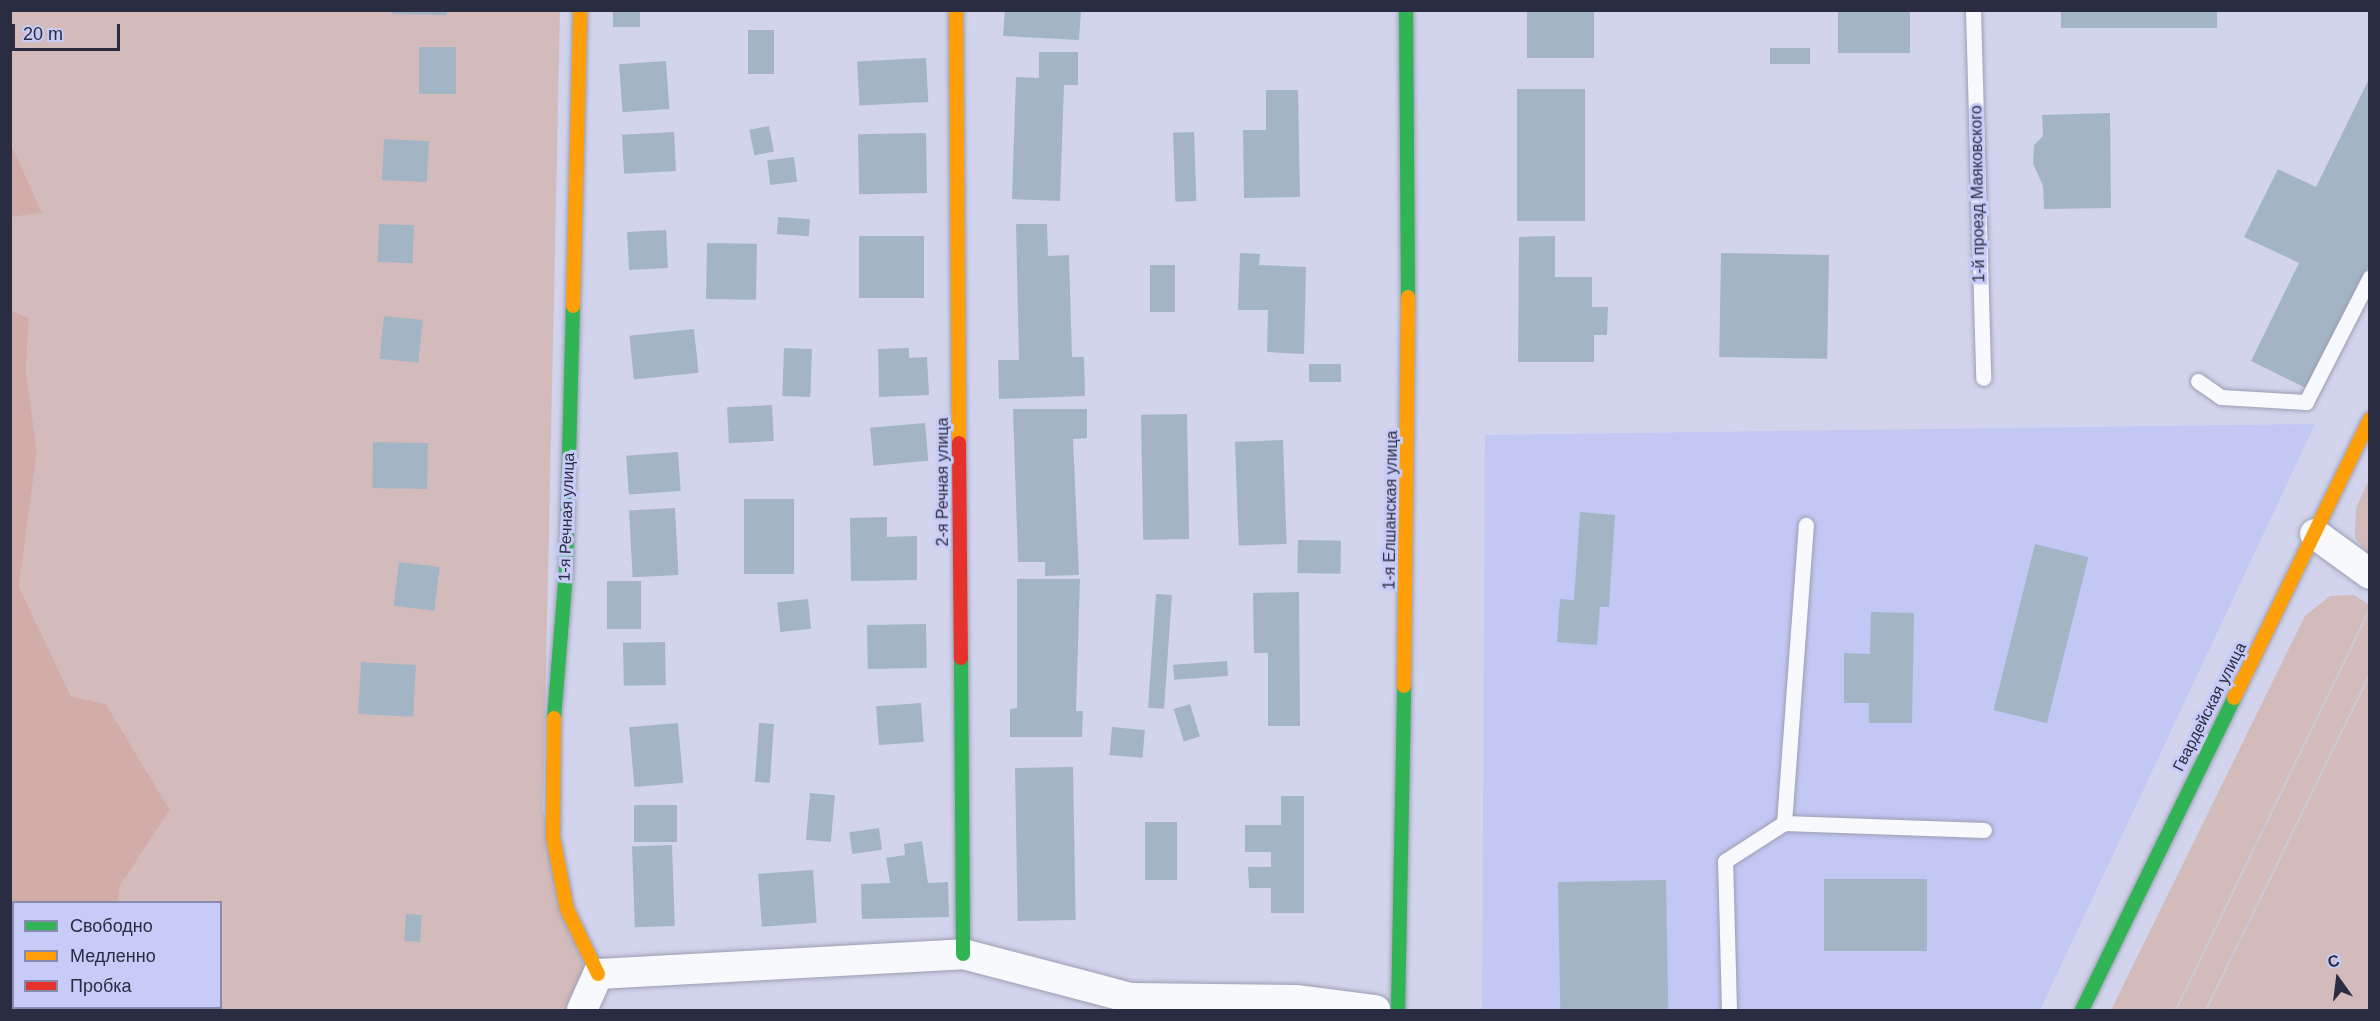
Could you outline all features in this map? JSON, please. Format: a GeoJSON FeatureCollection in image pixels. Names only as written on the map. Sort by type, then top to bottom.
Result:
{"type":"FeatureCollection","features":[{"type":"Feature","properties":{"kind":"street","name":"1-я Речная улица"},"geometry":{"type":"LineString","coordinates":[[580,10],[566,571],[551,763],[554,837],[567,909],[598,974]]}},
{"type":"Feature","properties":{"kind":"street","name":"2-я Речная улица"},"geometry":{"type":"LineString","coordinates":[[956,10],[963,954]]}},
{"type":"Feature","properties":{"kind":"street","name":"1-я Елшанская улица"},"geometry":{"type":"LineString","coordinates":[[1398,1011],[1409,414],[1406,10]]}},
{"type":"Feature","properties":{"kind":"street","name":"Гвардейская улица"},"geometry":{"type":"LineString","coordinates":[[2082,1011],[2370,419]]}},
{"type":"Feature","properties":{"kind":"street"},"geometry":{"type":"LineString","coordinates":[[2315,534],[2370,574]]}},
{"type":"Feature","properties":{"kind":"street"},"geometry":{"type":"LineString","coordinates":[[582,1011],[598,974],[963,954],[1131,998],[1296,1000],[1375,1011]]}},
{"type":"Feature","properties":{"kind":"lane","name":"1-й проезд Маяковского"},"geometry":{"type":"LineString","coordinates":[[1973,10],[1983,378]]}},
{"type":"Feature","properties":{"kind":"lane"},"geometry":{"type":"LineString","coordinates":[[2198,381],[2221,397],[2306,402],[2370,277]]}},
{"type":"Feature","properties":{"kind":"lane"},"geometry":{"type":"LineString","coordinates":[[1784,823],[1806,525]]}},
{"type":"Feature","properties":{"kind":"lane"},"geometry":{"type":"LineString","coordinates":[[1729,1011],[1725,861],[1784,823],[1984,830]]}},
{"type":"Feature","properties":{"kind":"shaded area"},"geometry":{"type":"Polygon","coordinates":[[[11,11],[560,11],[543,811],[586,977],[574,1010],[109,1010],[222,1009],[222,901],[118,901],[120,886],[170,810],[106,704],[71,696],[19,587],[37,452],[26,371],[29,318],[11,309],[10,217],[41,213],[11,149],[11,11]]]}},
{"type":"Feature","properties":{"kind":"shaded area"},"geometry":{"type":"Polygon","coordinates":[[[10,149],[13,149],[42,213],[11,217],[10,149]]]}},
{"type":"Feature","properties":{"kind":"shaded area"},"geometry":{"type":"Polygon","coordinates":[[[10,309],[29,318],[26,371],[37,452],[19,587],[71,696],[106,704],[170,810],[120,886],[118,901],[12,901],[12,1009],[109,1010],[11,1010],[10,309]]]}},
{"type":"Feature","properties":{"kind":"shaded area"},"geometry":{"type":"Polygon","coordinates":[[[2315,424],[2040,1010],[1482,1010],[1485,435],[2315,424]]]}},
{"type":"Feature","properties":{"kind":"shaded area"},"geometry":{"type":"Polygon","coordinates":[[[2369,480],[2369,555],[2355,538],[2356,508],[2369,480]]]}},
{"type":"Feature","properties":{"kind":"shaded area"},"geometry":{"type":"Polygon","coordinates":[[[2354,595],[2370,605],[2369,1010],[2111,1010],[2305,616],[2330,596],[2354,595]]]}},
{"type":"Feature","properties":{"kind":"building"},"geometry":{"type":"Polygon","coordinates":[[[393,10],[447,10],[447,15],[392,14],[393,10]]]}},
{"type":"Feature","properties":{"kind":"building"},"geometry":{"type":"Polygon","coordinates":[[[613,10],[640,10],[640,27],[613,27],[613,10]]]}},
{"type":"Feature","properties":{"kind":"building"},"geometry":{"type":"Polygon","coordinates":[[[1005,10],[1081,10],[1079,40],[1003,36],[1005,10]]]}},
{"type":"Feature","properties":{"kind":"building"},"geometry":{"type":"Polygon","coordinates":[[[1527,10],[1594,10],[1594,58],[1527,58],[1527,10]]]}},
{"type":"Feature","properties":{"kind":"building"},"geometry":{"type":"Polygon","coordinates":[[[1838,10],[1910,10],[1910,53],[1838,53],[1838,10]]]}},
{"type":"Feature","properties":{"kind":"building"},"geometry":{"type":"Polygon","coordinates":[[[2061,10],[2217,10],[2217,28],[2061,28],[2061,10]]]}},
{"type":"Feature","properties":{"kind":"building"},"geometry":{"type":"Polygon","coordinates":[[[748,30],[774,30],[774,74],[748,74],[748,30]]]}},
{"type":"Feature","properties":{"kind":"building"},"geometry":{"type":"Polygon","coordinates":[[[419,47],[456,47],[456,94],[419,94],[419,47]]]}},
{"type":"Feature","properties":{"kind":"building"},"geometry":{"type":"Polygon","coordinates":[[[1770,48],[1810,48],[1810,64],[1770,64],[1770,48]]]}},
{"type":"Feature","properties":{"kind":"building"},"geometry":{"type":"Polygon","coordinates":[[[1039,52],[1078,52],[1078,85],[1064,85],[1060,201],[1012,199],[1016,77],[1039,78],[1039,52]]]}},
{"type":"Feature","properties":{"kind":"building"},"geometry":{"type":"Polygon","coordinates":[[[926,58],[928,102],[859,106],[857,62],[926,58]]]}},
{"type":"Feature","properties":{"kind":"building"},"geometry":{"type":"Polygon","coordinates":[[[666,61],[669,109],[622,112],[619,64],[666,61]]]}},
{"type":"Feature","properties":{"kind":"building"},"geometry":{"type":"Polygon","coordinates":[[[2370,77],[2370,263],[2308,389],[2251,361],[2299,263],[2244,237],[2278,169],[2316,187],[2370,77]]]}},
{"type":"Feature","properties":{"kind":"building"},"geometry":{"type":"Polygon","coordinates":[[[1517,89],[1585,89],[1585,221],[1517,221],[1517,89]]]}},
{"type":"Feature","properties":{"kind":"building"},"geometry":{"type":"Polygon","coordinates":[[[1266,90],[1298,90],[1300,197],[1244,198],[1243,130],[1266,130],[1266,90]]]}},
{"type":"Feature","properties":{"kind":"building"},"geometry":{"type":"Polygon","coordinates":[[[2110,113],[2111,208],[2044,209],[2043,186],[2033,163],[2034,145],[2043,136],[2042,115],[2110,113]]]}},
{"type":"Feature","properties":{"kind":"building"},"geometry":{"type":"Polygon","coordinates":[[[769,126],[774,152],[754,155],[749,130],[769,126]]]}},
{"type":"Feature","properties":{"kind":"building"},"geometry":{"type":"Polygon","coordinates":[[[674,132],[676,171],[624,174],[622,135],[674,132]]]}},
{"type":"Feature","properties":{"kind":"building"},"geometry":{"type":"Polygon","coordinates":[[[1194,132],[1196,201],[1175,202],[1173,133],[1194,132]]]}},
{"type":"Feature","properties":{"kind":"building"},"geometry":{"type":"Polygon","coordinates":[[[926,133],[927,193],[859,194],[858,134],[926,133]]]}},
{"type":"Feature","properties":{"kind":"building"},"geometry":{"type":"Polygon","coordinates":[[[384,139],[429,141],[427,182],[382,180],[384,139]]]}},
{"type":"Feature","properties":{"kind":"building"},"geometry":{"type":"Polygon","coordinates":[[[794,157],[797,182],[770,185],[767,160],[794,157]]]}},
{"type":"Feature","properties":{"kind":"building"},"geometry":{"type":"Polygon","coordinates":[[[778,217],[810,219],[809,236],[777,234],[778,217]]]}},
{"type":"Feature","properties":{"kind":"building"},"geometry":{"type":"Polygon","coordinates":[[[379,224],[414,225],[413,263],[378,262],[379,224]]]}},
{"type":"Feature","properties":{"kind":"building"},"geometry":{"type":"Polygon","coordinates":[[[1016,224],[1047,224],[1048,256],[1069,255],[1072,357],[1084,357],[1085,396],[999,399],[998,360],[1019,360],[1016,224]]]}},
{"type":"Feature","properties":{"kind":"building"},"geometry":{"type":"Polygon","coordinates":[[[666,230],[668,268],[629,270],[627,232],[666,230]]]}},
{"type":"Feature","properties":{"kind":"building"},"geometry":{"type":"Polygon","coordinates":[[[859,236],[924,236],[924,298],[859,298],[859,236]]]}},
{"type":"Feature","properties":{"kind":"building"},"geometry":{"type":"Polygon","coordinates":[[[1555,236],[1555,277],[1592,277],[1592,307],[1608,307],[1607,335],[1594,335],[1594,362],[1518,362],[1519,237],[1555,236]]]}},
{"type":"Feature","properties":{"kind":"building"},"geometry":{"type":"Polygon","coordinates":[[[707,243],[757,244],[756,300],[706,299],[707,243]]]}},
{"type":"Feature","properties":{"kind":"building"},"geometry":{"type":"Polygon","coordinates":[[[1240,253],[1260,254],[1259,265],[1306,267],[1304,354],[1267,352],[1268,310],[1238,310],[1240,253]]]}},
{"type":"Feature","properties":{"kind":"building"},"geometry":{"type":"Polygon","coordinates":[[[1721,253],[1829,255],[1827,359],[1719,357],[1721,253]]]}},
{"type":"Feature","properties":{"kind":"building"},"geometry":{"type":"Polygon","coordinates":[[[1150,265],[1175,265],[1175,312],[1150,312],[1150,265]]]}},
{"type":"Feature","properties":{"kind":"building"},"geometry":{"type":"Polygon","coordinates":[[[384,316],[423,320],[418,363],[380,359],[384,316]]]}},
{"type":"Feature","properties":{"kind":"building"},"geometry":{"type":"Polygon","coordinates":[[[694,329],[699,373],[634,380],[629,336],[694,329]]]}},
{"type":"Feature","properties":{"kind":"building"},"geometry":{"type":"Polygon","coordinates":[[[784,348],[812,349],[810,397],[782,396],[784,348]]]}},
{"type":"Feature","properties":{"kind":"building"},"geometry":{"type":"Polygon","coordinates":[[[909,348],[909,358],[927,357],[929,395],[879,397],[878,349],[909,348]]]}},
{"type":"Feature","properties":{"kind":"building"},"geometry":{"type":"Polygon","coordinates":[[[1309,364],[1341,364],[1341,382],[1309,382],[1309,364]]]}},
{"type":"Feature","properties":{"kind":"building"},"geometry":{"type":"Polygon","coordinates":[[[772,405],[774,441],[729,443],[727,407],[772,405]]]}},
{"type":"Feature","properties":{"kind":"building"},"geometry":{"type":"Polygon","coordinates":[[[1013,409],[1087,409],[1087,438],[1073,439],[1079,575],[1045,576],[1045,562],[1018,562],[1013,409]]]}},
{"type":"Feature","properties":{"kind":"building"},"geometry":{"type":"Polygon","coordinates":[[[1187,414],[1189,539],[1143,540],[1141,415],[1187,414]]]}},
{"type":"Feature","properties":{"kind":"building"},"geometry":{"type":"Polygon","coordinates":[[[925,423],[928,461],[874,466],[870,428],[925,423]]]}},
{"type":"Feature","properties":{"kind":"building"},"geometry":{"type":"Polygon","coordinates":[[[1283,440],[1287,544],[1239,546],[1235,442],[1283,440]]]}},
{"type":"Feature","properties":{"kind":"building"},"geometry":{"type":"Polygon","coordinates":[[[373,442],[428,443],[427,489],[372,488],[373,442]]]}},
{"type":"Feature","properties":{"kind":"building"},"geometry":{"type":"Polygon","coordinates":[[[678,452],[681,491],[629,495],[626,456],[678,452]]]}},
{"type":"Feature","properties":{"kind":"building"},"geometry":{"type":"Polygon","coordinates":[[[744,499],[794,499],[794,574],[744,574],[744,499]]]}},
{"type":"Feature","properties":{"kind":"building"},"geometry":{"type":"Polygon","coordinates":[[[675,508],[679,575],[633,577],[629,510],[675,508]]]}},
{"type":"Feature","properties":{"kind":"building"},"geometry":{"type":"Polygon","coordinates":[[[1580,512],[1615,515],[1609,607],[1600,607],[1597,645],[1557,642],[1560,599],[1574,600],[1580,512]]]}},
{"type":"Feature","properties":{"kind":"building"},"geometry":{"type":"Polygon","coordinates":[[[887,517],[887,537],[917,536],[917,580],[851,581],[850,518],[887,517]]]}},
{"type":"Feature","properties":{"kind":"building"},"geometry":{"type":"Polygon","coordinates":[[[1298,540],[1341,541],[1340,574],[1297,573],[1298,540]]]}},
{"type":"Feature","properties":{"kind":"building"},"geometry":{"type":"Polygon","coordinates":[[[2035,544],[2088,557],[2047,723],[1994,710],[2035,544]]]}},
{"type":"Feature","properties":{"kind":"building"},"geometry":{"type":"Polygon","coordinates":[[[399,562],[440,567],[434,611],[394,606],[399,562]]]}},
{"type":"Feature","properties":{"kind":"building"},"geometry":{"type":"Polygon","coordinates":[[[1017,579],[1080,579],[1076,711],[1083,711],[1082,737],[1010,737],[1010,709],[1017,708],[1017,579]]]}},
{"type":"Feature","properties":{"kind":"building"},"geometry":{"type":"Polygon","coordinates":[[[607,581],[641,581],[641,629],[607,629],[607,581]]]}},
{"type":"Feature","properties":{"kind":"building"},"geometry":{"type":"Polygon","coordinates":[[[1299,592],[1300,726],[1268,726],[1268,653],[1254,653],[1253,593],[1299,592]]]}},
{"type":"Feature","properties":{"kind":"building"},"geometry":{"type":"Polygon","coordinates":[[[1156,594],[1172,595],[1164,709],[1148,708],[1156,594]]]}},
{"type":"Feature","properties":{"kind":"building"},"geometry":{"type":"Polygon","coordinates":[[[808,599],[811,629],[780,632],[777,602],[808,599]]]}},
{"type":"Feature","properties":{"kind":"building"},"geometry":{"type":"Polygon","coordinates":[[[1871,612],[1914,613],[1912,723],[1869,723],[1869,703],[1844,703],[1844,653],[1870,654],[1871,612]]]}},
{"type":"Feature","properties":{"kind":"building"},"geometry":{"type":"Polygon","coordinates":[[[926,624],[927,668],[868,669],[867,625],[926,624]]]}},
{"type":"Feature","properties":{"kind":"building"},"geometry":{"type":"Polygon","coordinates":[[[665,642],[666,685],[624,686],[623,643],[665,642]]]}},
{"type":"Feature","properties":{"kind":"building"},"geometry":{"type":"Polygon","coordinates":[[[1227,661],[1228,676],[1174,680],[1173,665],[1227,661]]]}},
{"type":"Feature","properties":{"kind":"building"},"geometry":{"type":"Polygon","coordinates":[[[361,662],[416,665],[413,717],[358,714],[361,662]]]}},
{"type":"Feature","properties":{"kind":"building"},"geometry":{"type":"Polygon","coordinates":[[[921,703],[924,742],[879,745],[876,706],[921,703]]]}},
{"type":"Feature","properties":{"kind":"building"},"geometry":{"type":"Polygon","coordinates":[[[1190,704],[1200,737],[1184,741],[1174,709],[1190,704]]]}},
{"type":"Feature","properties":{"kind":"building"},"geometry":{"type":"Polygon","coordinates":[[[678,723],[683,783],[634,787],[629,727],[678,723]]]}},
{"type":"Feature","properties":{"kind":"building"},"geometry":{"type":"Polygon","coordinates":[[[759,723],[774,724],[770,783],[755,782],[759,723]]]}},
{"type":"Feature","properties":{"kind":"building"},"geometry":{"type":"Polygon","coordinates":[[[1112,727],[1145,730],[1142,758],[1110,755],[1112,727]]]}},
{"type":"Feature","properties":{"kind":"building"},"geometry":{"type":"Polygon","coordinates":[[[1073,767],[1076,920],[1018,921],[1015,768],[1073,767]]]}},
{"type":"Feature","properties":{"kind":"building"},"geometry":{"type":"Polygon","coordinates":[[[810,793],[835,795],[831,842],[806,840],[810,793]]]}},
{"type":"Feature","properties":{"kind":"building"},"geometry":{"type":"Polygon","coordinates":[[[1281,796],[1304,796],[1304,913],[1271,913],[1271,888],[1249,888],[1248,867],[1271,867],[1271,852],[1245,852],[1245,825],[1281,825],[1281,796]]]}},
{"type":"Feature","properties":{"kind":"building"},"geometry":{"type":"Polygon","coordinates":[[[634,805],[677,805],[677,842],[634,842],[634,805]]]}},
{"type":"Feature","properties":{"kind":"building"},"geometry":{"type":"Polygon","coordinates":[[[1145,822],[1177,822],[1177,880],[1145,880],[1145,822]]]}},
{"type":"Feature","properties":{"kind":"building"},"geometry":{"type":"Polygon","coordinates":[[[879,828],[882,850],[852,854],[849,832],[879,828]]]}},
{"type":"Feature","properties":{"kind":"building"},"geometry":{"type":"Polygon","coordinates":[[[922,841],[928,883],[948,882],[949,917],[862,919],[861,884],[890,883],[886,858],[905,855],[904,844],[922,841]]]}},
{"type":"Feature","properties":{"kind":"building"},"geometry":{"type":"Polygon","coordinates":[[[672,845],[675,926],[635,927],[632,846],[672,845]]]}},
{"type":"Feature","properties":{"kind":"building"},"geometry":{"type":"Polygon","coordinates":[[[813,870],[817,923],[762,927],[758,874],[813,870]]]}},
{"type":"Feature","properties":{"kind":"building"},"geometry":{"type":"Polygon","coordinates":[[[1824,879],[1927,879],[1927,951],[1824,951],[1824,879]]]}},
{"type":"Feature","properties":{"kind":"building"},"geometry":{"type":"Polygon","coordinates":[[[1666,880],[1668,1010],[1560,1010],[1558,882],[1666,880]]]}},
{"type":"Feature","properties":{"kind":"building"},"geometry":{"type":"Polygon","coordinates":[[[406,914],[422,915],[420,942],[404,941],[406,914]]]}},
{"type":"Feature","properties":{"kind":"tram line"},"geometry":{"type":"LineString","coordinates":[[2176,1010],[2370,609]]}},
{"type":"Feature","properties":{"kind":"tram line"},"geometry":{"type":"LineString","coordinates":[[2206,1010],[2370,674]]}},
{"type":"Feature","properties":{"kind":"traffic: fast"},"geometry":{"type":"LineString","coordinates":[[1406,10],[1408,297]]}},
{"type":"Feature","properties":{"kind":"traffic: fast"},"geometry":{"type":"LineString","coordinates":[[554,718],[566,571],[573,306]]}},
{"type":"Feature","properties":{"kind":"traffic: fast"},"geometry":{"type":"LineString","coordinates":[[961,658],[963,954]]}},
{"type":"Feature","properties":{"kind":"traffic: fast"},"geometry":{"type":"LineString","coordinates":[[1398,1010],[1404,686]]}},
{"type":"Feature","properties":{"kind":"traffic: fast"},"geometry":{"type":"LineString","coordinates":[[2082,1010],[2234,698]]}},
{"type":"Feature","properties":{"kind":"traffic: slow"},"geometry":{"type":"LineString","coordinates":[[573,306],[580,10]]}},
{"type":"Feature","properties":{"kind":"traffic: slow"},"geometry":{"type":"LineString","coordinates":[[956,10],[959,443]]}},
{"type":"Feature","properties":{"kind":"traffic: slow"},"geometry":{"type":"LineString","coordinates":[[1404,686],[1408,297]]}},
{"type":"Feature","properties":{"kind":"traffic: slow"},"geometry":{"type":"LineString","coordinates":[[2234,698],[2370,419]]}},
{"type":"Feature","properties":{"kind":"traffic: slow"},"geometry":{"type":"LineString","coordinates":[[554,718],[553,837],[567,909],[598,974]]}},
{"type":"Feature","properties":{"kind":"traffic: jam"},"geometry":{"type":"LineString","coordinates":[[959,443],[961,658]]}}]}
